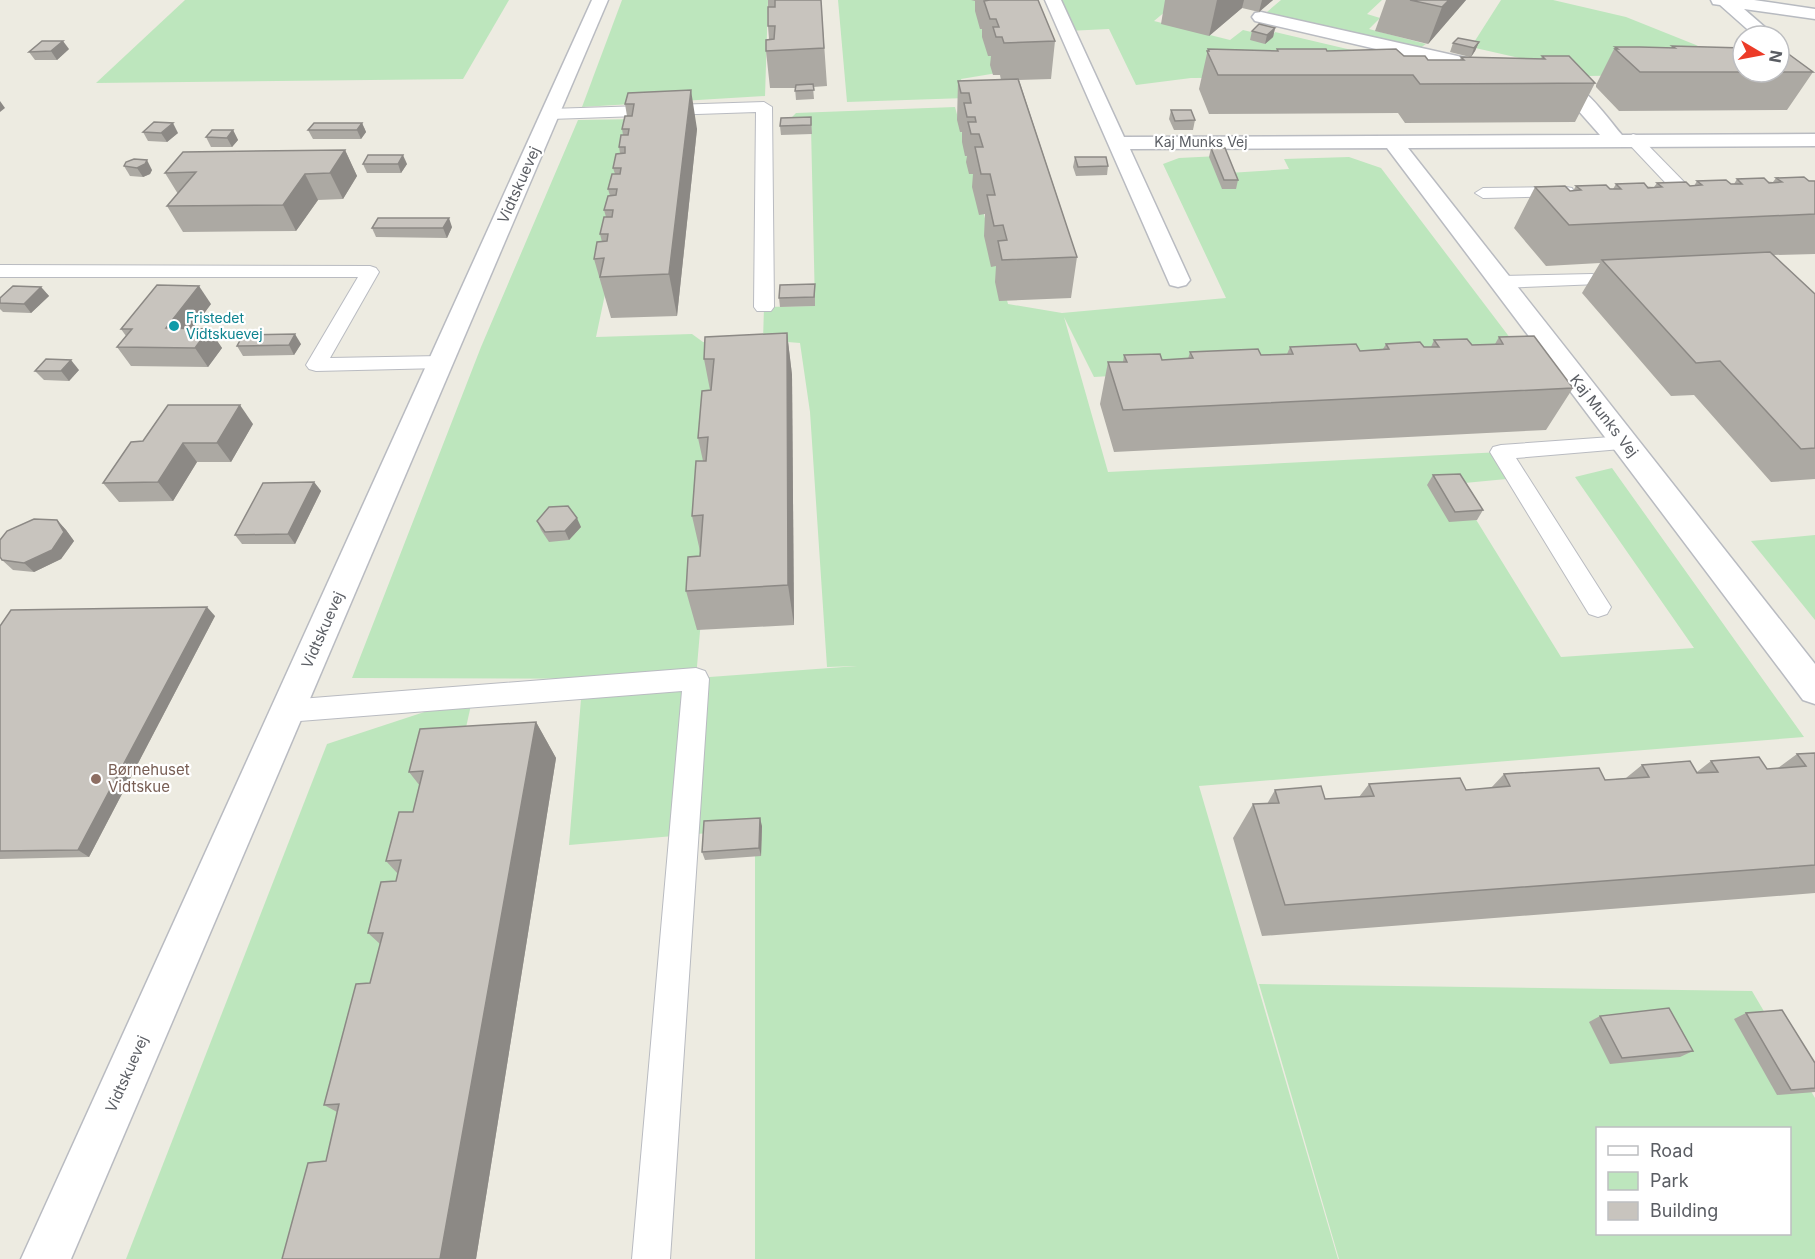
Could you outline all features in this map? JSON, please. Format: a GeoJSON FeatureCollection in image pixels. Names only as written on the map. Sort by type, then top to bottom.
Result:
{"type":"FeatureCollection","features":[{"type":"Feature","properties":{"kind":"street","name":"Vidtskuevej"},"geometry":{"type":"LineString","coordinates":[[46,1259],[600,0]]}},
{"type":"Feature","properties":{"kind":"street"},"geometry":{"type":"LineString","coordinates":[[1053,0],[1178,280]]}},
{"type":"Feature","properties":{"kind":"street"},"geometry":{"type":"LineString","coordinates":[[1723,0],[1815,14]]}},
{"type":"Feature","properties":{"kind":"street"},"geometry":{"type":"LineString","coordinates":[[1723,0],[1752,24]]}},
{"type":"Feature","properties":{"kind":"street"},"geometry":{"type":"LineString","coordinates":[[1261,17],[1511,74]]}},
{"type":"Feature","properties":{"kind":"street"},"geometry":{"type":"LineString","coordinates":[[1534,79],[1568,87],[1624,139]]}},
{"type":"Feature","properties":{"kind":"street","name":"Kaj Munks Vej"},"geometry":{"type":"LineString","coordinates":[[1117,143],[1624,139],[1815,140]]}},
{"type":"Feature","properties":{"kind":"street","name":"Kaj Munks Vej"},"geometry":{"type":"LineString","coordinates":[[1393,142],[1815,690]]}},
{"type":"Feature","properties":{"kind":"lane"},"geometry":{"type":"LineString","coordinates":[[550,114],[764,107],[764,307]]}},
{"type":"Feature","properties":{"kind":"lane"},"geometry":{"type":"LineString","coordinates":[[1624,139],[1683,190]]}},
{"type":"Feature","properties":{"kind":"lane"},"geometry":{"type":"LineString","coordinates":[[1659,191],[1705,190]]}},
{"type":"Feature","properties":{"kind":"lane"},"geometry":{"type":"LineString","coordinates":[[1483,193],[1577,192]]}},
{"type":"Feature","properties":{"kind":"lane"},"geometry":{"type":"LineString","coordinates":[[0,271],[370,272],[316,365],[441,362]]}},
{"type":"Feature","properties":{"kind":"lane"},"geometry":{"type":"LineString","coordinates":[[1501,282],[1592,280]]}},
{"type":"Feature","properties":{"kind":"lane"},"geometry":{"type":"LineString","coordinates":[[1598,608],[1501,452],[1625,443]]}},
{"type":"Feature","properties":{"kind":"lane"},"geometry":{"type":"LineString","coordinates":[[287,711],[696,679],[651,1259]]}},
{"type":"Feature","properties":{"kind":"green space"},"geometry":{"type":"Polygon","coordinates":[[[185,0],[509,0],[463,79],[96,83],[185,0]]]}},
{"type":"Feature","properties":{"kind":"green space"},"geometry":{"type":"Polygon","coordinates":[[[622,0],[768,0],[765,96],[582,107],[622,0]]]}},
{"type":"Feature","properties":{"kind":"green space"},"geometry":{"type":"Polygon","coordinates":[[[838,0],[975,0],[997,73],[961,79],[966,98],[847,102],[838,0]]]}},
{"type":"Feature","properties":{"kind":"green space"},"geometry":{"type":"Polygon","coordinates":[[[1053,0],[1179,0],[1154,21],[1230,40],[1243,30],[1272,37],[1275,32],[1462,76],[1191,78],[1136,85],[1109,29],[1067,31],[1053,0]]]}},
{"type":"Feature","properties":{"kind":"green space"},"geometry":{"type":"Polygon","coordinates":[[[1281,0],[1382,0],[1367,14],[1380,18],[1369,29],[1426,44],[1420,48],[1261,17],[1281,0]]]}},
{"type":"Feature","properties":{"kind":"green space"},"geometry":{"type":"Polygon","coordinates":[[[1501,0],[1553,0],[1626,17],[1696,45],[1731,65],[1731,73],[1589,76],[1471,47],[1501,0]]]}},
{"type":"Feature","properties":{"kind":"green space"},"geometry":{"type":"Polygon","coordinates":[[[955,107],[1008,304],[1062,313],[1226,298],[1163,164],[1179,158],[1219,156],[1229,173],[1289,169],[1284,159],[1349,157],[1381,168],[1520,351],[1094,377],[1064,317],[1108,472],[1501,452],[1517,478],[1454,484],[1561,657],[1694,648],[1575,477],[1612,468],[1804,737],[1199,786],[1338,1259],[755,1259],[755,829],[569,845],[582,687],[684,679],[352,678],[481,347],[578,120],[642,119],[596,337],[692,334],[703,342],[725,341],[696,678],[857,666],[827,667],[810,412],[800,343],[763,340],[764,307],[815,306],[811,127],[782,127],[796,113],[955,107]]]}},
{"type":"Feature","properties":{"kind":"green space"},"geometry":{"type":"Polygon","coordinates":[[[1815,535],[1815,620],[1751,541],[1815,535]]]}},
{"type":"Feature","properties":{"kind":"green space"},"geometry":{"type":"Polygon","coordinates":[[[473,696],[348,1259],[126,1259],[327,744],[473,696]]]}},
{"type":"Feature","properties":{"kind":"green space"},"geometry":{"type":"Polygon","coordinates":[[[1259,984],[1752,991],[1815,1098],[1815,1259],[1339,1259],[1259,984]]]}},
{"type":"Feature","properties":{"kind":"building"},"geometry":{"type":"Polygon","coordinates":[[[775,0],[821,0],[824,48],[766,51],[766,40],[774,39],[775,26],[768,26],[768,7],[775,7],[775,0]]]}},
{"type":"Feature","properties":{"kind":"building"},"geometry":{"type":"Polygon","coordinates":[[[1038,0],[1055,41],[1004,43],[1002,37],[996,37],[993,27],[999,27],[996,19],[990,19],[984,1],[1038,0]]]}},
{"type":"Feature","properties":{"kind":"building"},"geometry":{"type":"Polygon","coordinates":[[[1410,0],[1449,0],[1442,7],[1410,0]]]}},
{"type":"Feature","properties":{"kind":"building"},"geometry":{"type":"Polygon","coordinates":[[[1259,24],[1275,28],[1267,35],[1252,31],[1259,24]]]}},
{"type":"Feature","properties":{"kind":"building"},"geometry":{"type":"Polygon","coordinates":[[[1458,38],[1479,42],[1474,48],[1453,43],[1458,38]]]}},
{"type":"Feature","properties":{"kind":"building"},"geometry":{"type":"Polygon","coordinates":[[[42,41],[63,41],[51,51],[29,52],[42,41]]]}},
{"type":"Feature","properties":{"kind":"building"},"geometry":{"type":"Polygon","coordinates":[[[1672,46],[1731,48],[1731,72],[1640,72],[1615,47],[1675,48],[1672,46]]]}},
{"type":"Feature","properties":{"kind":"building"},"geometry":{"type":"Polygon","coordinates":[[[1208,49],[1278,51],[1277,49],[1326,49],[1327,51],[1396,49],[1404,56],[1425,56],[1428,60],[1464,60],[1461,57],[1545,59],[1542,56],[1569,56],[1595,83],[1420,84],[1413,75],[1218,75],[1208,49]]]}},
{"type":"Feature","properties":{"kind":"building"},"geometry":{"type":"Polygon","coordinates":[[[1791,56],[1813,72],[1791,72],[1791,56]]]}},
{"type":"Feature","properties":{"kind":"building"},"geometry":{"type":"Polygon","coordinates":[[[1018,79],[1077,257],[1002,260],[998,241],[1007,240],[1003,225],[994,226],[987,195],[995,195],[990,174],[981,174],[975,147],[983,147],[979,134],[971,134],[968,122],[976,122],[975,117],[967,117],[964,103],[971,103],[969,93],[961,93],[958,81],[1018,79]]]}},
{"type":"Feature","properties":{"kind":"building"},"geometry":{"type":"Polygon","coordinates":[[[813,84],[814,90],[795,91],[796,85],[813,84]]]}},
{"type":"Feature","properties":{"kind":"building"},"geometry":{"type":"Polygon","coordinates":[[[691,90],[669,274],[600,277],[604,258],[594,259],[597,242],[607,241],[608,234],[600,234],[604,217],[612,217],[613,210],[604,210],[608,196],[616,195],[617,189],[608,189],[612,174],[620,174],[621,168],[613,168],[616,154],[625,153],[625,147],[619,147],[621,135],[628,135],[629,129],[622,129],[625,116],[632,116],[634,104],[625,104],[628,93],[691,90]]]}},
{"type":"Feature","properties":{"kind":"building"},"geometry":{"type":"Polygon","coordinates":[[[1171,110],[1191,110],[1195,120],[1175,121],[1171,110]]]}},
{"type":"Feature","properties":{"kind":"building"},"geometry":{"type":"Polygon","coordinates":[[[811,117],[811,125],[780,126],[781,118],[811,117]]]}},
{"type":"Feature","properties":{"kind":"building"},"geometry":{"type":"Polygon","coordinates":[[[154,122],[173,123],[161,133],[143,132],[154,122]]]}},
{"type":"Feature","properties":{"kind":"building"},"geometry":{"type":"Polygon","coordinates":[[[314,123],[362,123],[357,130],[308,130],[314,123]]]}},
{"type":"Feature","properties":{"kind":"building"},"geometry":{"type":"Polygon","coordinates":[[[212,130],[233,130],[227,138],[206,137],[212,130]]]}},
{"type":"Feature","properties":{"kind":"building"},"geometry":{"type":"Polygon","coordinates":[[[1211,148],[1225,148],[1238,180],[1224,180],[1211,148]]]}},
{"type":"Feature","properties":{"kind":"building"},"geometry":{"type":"Polygon","coordinates":[[[345,150],[330,173],[305,174],[283,205],[167,206],[196,172],[165,173],[183,152],[345,150]]]}},
{"type":"Feature","properties":{"kind":"building"},"geometry":{"type":"Polygon","coordinates":[[[368,155],[403,155],[398,164],[363,164],[368,155]]]}},
{"type":"Feature","properties":{"kind":"building"},"geometry":{"type":"Polygon","coordinates":[[[1075,157],[1106,157],[1108,166],[1078,167],[1075,157]]]}},
{"type":"Feature","properties":{"kind":"building"},"geometry":{"type":"Polygon","coordinates":[[[134,159],[147,160],[145,164],[137,168],[124,166],[126,162],[134,159]]]}},
{"type":"Feature","properties":{"kind":"building"},"geometry":{"type":"Polygon","coordinates":[[[1804,177],[1809,181],[1815,181],[1815,214],[1569,225],[1535,187],[1565,186],[1570,191],[1581,190],[1576,186],[1606,185],[1610,189],[1621,189],[1616,184],[1644,183],[1648,188],[1662,187],[1657,183],[1686,182],[1690,186],[1702,185],[1697,181],[1726,180],[1731,184],[1742,184],[1737,179],[1764,178],[1769,183],[1782,182],[1776,178],[1804,177]]]}},
{"type":"Feature","properties":{"kind":"building"},"geometry":{"type":"Polygon","coordinates":[[[378,218],[449,218],[443,228],[372,228],[378,218]]]}},
{"type":"Feature","properties":{"kind":"building"},"geometry":{"type":"Polygon","coordinates":[[[1770,252],[1815,294],[1815,448],[1801,449],[1720,361],[1696,363],[1602,260],[1770,252]]]}},
{"type":"Feature","properties":{"kind":"building"},"geometry":{"type":"Polygon","coordinates":[[[815,284],[814,297],[779,298],[780,285],[815,284]]]}},
{"type":"Feature","properties":{"kind":"building"},"geometry":{"type":"Polygon","coordinates":[[[157,285],[199,286],[166,328],[209,329],[195,348],[117,347],[132,329],[121,329],[157,285]]]}},
{"type":"Feature","properties":{"kind":"building"},"geometry":{"type":"Polygon","coordinates":[[[13,286],[41,287],[24,304],[0,303],[0,298],[13,286]]]}},
{"type":"Feature","properties":{"kind":"building"},"geometry":{"type":"Polygon","coordinates":[[[787,333],[788,585],[686,591],[688,557],[700,556],[703,515],[692,516],[696,461],[706,461],[708,437],[698,438],[702,391],[711,390],[714,359],[704,359],[705,337],[787,333]]]}},
{"type":"Feature","properties":{"kind":"building"},"geometry":{"type":"Polygon","coordinates":[[[295,334],[289,345],[237,346],[243,335],[295,334]]]}},
{"type":"Feature","properties":{"kind":"building"},"geometry":{"type":"Polygon","coordinates":[[[1534,336],[1573,388],[1123,410],[1108,362],[1127,362],[1124,355],[1160,354],[1162,360],[1193,358],[1190,352],[1258,349],[1261,355],[1293,354],[1290,347],[1356,344],[1360,351],[1389,349],[1386,344],[1420,342],[1424,347],[1439,347],[1434,340],[1467,339],[1472,345],[1503,344],[1499,337],[1534,336]]]}},
{"type":"Feature","properties":{"kind":"building"},"geometry":{"type":"Polygon","coordinates":[[[46,359],[71,360],[61,371],[35,371],[46,359]]]}},
{"type":"Feature","properties":{"kind":"building"},"geometry":{"type":"Polygon","coordinates":[[[168,405],[240,405],[217,443],[183,443],[158,482],[103,483],[131,442],[143,441],[168,405]]]}},
{"type":"Feature","properties":{"kind":"building"},"geometry":{"type":"Polygon","coordinates":[[[1460,474],[1483,510],[1455,512],[1433,475],[1460,474]]]}},
{"type":"Feature","properties":{"kind":"building"},"geometry":{"type":"Polygon","coordinates":[[[314,482],[288,534],[235,535],[263,483],[314,482]]]}},
{"type":"Feature","properties":{"kind":"building"},"geometry":{"type":"Polygon","coordinates":[[[568,506],[577,518],[565,531],[545,532],[537,521],[549,507],[568,506]]]}},
{"type":"Feature","properties":{"kind":"building"},"geometry":{"type":"Polygon","coordinates":[[[34,519],[57,520],[64,532],[52,550],[24,563],[2,560],[0,540],[7,531],[34,519]]]}},
{"type":"Feature","properties":{"kind":"building"},"geometry":{"type":"Polygon","coordinates":[[[207,607],[78,850],[0,851],[0,626],[11,610],[207,607]]]}},
{"type":"Feature","properties":{"kind":"building"},"geometry":{"type":"Polygon","coordinates":[[[536,722],[440,1259],[282,1259],[308,1163],[326,1161],[339,1104],[324,1105],[356,984],[370,983],[383,933],[368,933],[381,882],[396,881],[401,860],[386,861],[399,812],[413,812],[423,771],[409,772],[420,729],[536,722]]]}},
{"type":"Feature","properties":{"kind":"building"},"geometry":{"type":"Polygon","coordinates":[[[1815,753],[1815,865],[1285,905],[1253,804],[1279,803],[1275,790],[1321,786],[1325,799],[1374,796],[1369,784],[1460,778],[1466,790],[1510,786],[1504,774],[1599,768],[1605,780],[1649,777],[1642,765],[1690,761],[1697,773],[1718,772],[1711,761],[1759,757],[1767,769],[1806,766],[1797,754],[1815,753]]]}},
{"type":"Feature","properties":{"kind":"building"},"geometry":{"type":"Polygon","coordinates":[[[760,818],[759,848],[702,852],[704,821],[760,818]]]}},
{"type":"Feature","properties":{"kind":"building"},"geometry":{"type":"Polygon","coordinates":[[[1669,1008],[1693,1051],[1622,1058],[1600,1016],[1669,1008]]]}},
{"type":"Feature","properties":{"kind":"building"},"geometry":{"type":"Polygon","coordinates":[[[1782,1010],[1815,1063],[1815,1088],[1791,1090],[1746,1013],[1782,1010]]]}},
{"type":"Feature","properties":{"kind":"place","name":"Fristedet Vidtskuevej"},"geometry":{"type":"Point","coordinates":[174,326]}},
{"type":"Feature","properties":{"kind":"place","name":"Børnehuset Vidtskue"},"geometry":{"type":"Point","coordinates":[96,779]}}]}
